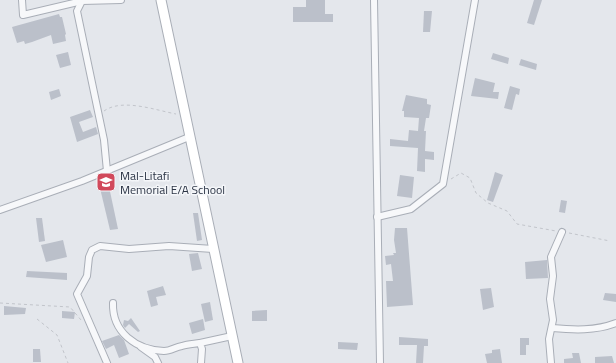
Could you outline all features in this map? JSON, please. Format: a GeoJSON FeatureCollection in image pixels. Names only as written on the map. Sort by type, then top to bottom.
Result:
{"type":"FeatureCollection","features":[{"type":"Feature","properties":{"kind":"main road"},"geometry":{"type":"LineString","coordinates":[[161,0],[238,363]]}},
{"type":"Feature","properties":{"kind":"street"},"geometry":{"type":"LineString","coordinates":[[22,0],[23,15],[82,1],[121,0]]}},
{"type":"Feature","properties":{"kind":"street"},"geometry":{"type":"LineString","coordinates":[[374,0],[380,363]]}},
{"type":"Feature","properties":{"kind":"street"},"geometry":{"type":"LineString","coordinates":[[377,217],[411,209],[443,184],[475,0]]}},
{"type":"Feature","properties":{"kind":"street"},"geometry":{"type":"LineString","coordinates":[[82,1],[77,11],[78,18],[99,115],[107,170]]}},
{"type":"Feature","properties":{"kind":"street"},"geometry":{"type":"LineString","coordinates":[[0,210],[107,170],[189,137]]}},
{"type":"Feature","properties":{"kind":"street"},"geometry":{"type":"LineString","coordinates":[[551,363],[549,339],[553,320],[550,299],[553,276],[551,257],[562,232]]}},
{"type":"Feature","properties":{"kind":"street"},"geometry":{"type":"LineString","coordinates":[[107,363],[76,294],[87,276],[89,257],[92,250],[100,246],[128,249],[169,246],[213,249]]}},
{"type":"Feature","properties":{"kind":"street"},"geometry":{"type":"LineString","coordinates":[[113,303],[113,312],[120,329],[134,344],[141,346],[164,351],[181,346],[232,336]]}},
{"type":"Feature","properties":{"kind":"street"},"geometry":{"type":"LineString","coordinates":[[552,328],[577,331],[604,328],[616,323]]}},
{"type":"Feature","properties":{"kind":"street"},"geometry":{"type":"LineString","coordinates":[[200,343],[202,349],[201,363]]}},
{"type":"Feature","properties":{"kind":"street"},"geometry":{"type":"LineString","coordinates":[[141,346],[147,353],[155,357],[158,363]]}},
{"type":"Feature","properties":{"kind":"path"},"geometry":{"type":"LineString","coordinates":[[99,115],[110,106],[123,104],[185,116]]}},
{"type":"Feature","properties":{"kind":"path"},"geometry":{"type":"LineString","coordinates":[[443,184],[461,173],[470,178],[476,193],[488,203],[507,211],[517,224],[610,241]]}},
{"type":"Feature","properties":{"kind":"path"},"geometry":{"type":"LineString","coordinates":[[0,303],[70,307],[83,322]]}},
{"type":"Feature","properties":{"kind":"path"},"geometry":{"type":"LineString","coordinates":[[37,320],[57,335],[68,363]]}},
{"type":"Feature","properties":{"kind":"building"},"geometry":{"type":"Polygon","coordinates":[[[306,0],[325,0],[325,14],[333,14],[333,22],[293,22],[293,7],[306,7],[306,0]]]}},
{"type":"Feature","properties":{"kind":"building"},"geometry":{"type":"Polygon","coordinates":[[[534,0],[542,0],[534,25],[527,23],[534,0]]]}},
{"type":"Feature","properties":{"kind":"building"},"geometry":{"type":"Polygon","coordinates":[[[424,11],[432,11],[430,32],[423,32],[424,11]]]}},
{"type":"Feature","properties":{"kind":"building"},"geometry":{"type":"Polygon","coordinates":[[[59,14],[60,17],[62,17],[66,41],[53,44],[51,35],[25,44],[24,41],[17,43],[12,27],[59,14]]]}},
{"type":"Feature","properties":{"kind":"building"},"geometry":{"type":"Polygon","coordinates":[[[68,52],[71,65],[60,68],[56,55],[68,52]]]}},
{"type":"Feature","properties":{"kind":"building"},"geometry":{"type":"Polygon","coordinates":[[[493,53],[509,58],[508,64],[491,59],[493,53]]]}},
{"type":"Feature","properties":{"kind":"building"},"geometry":{"type":"Polygon","coordinates":[[[521,59],[537,64],[536,70],[519,65],[521,59]]]}},
{"type":"Feature","properties":{"kind":"building"},"geometry":{"type":"Polygon","coordinates":[[[475,78],[495,83],[493,92],[499,92],[498,99],[471,96],[475,78]]]}},
{"type":"Feature","properties":{"kind":"building"},"geometry":{"type":"Polygon","coordinates":[[[510,86],[520,89],[519,95],[516,94],[512,110],[504,108],[510,86]]]}},
{"type":"Feature","properties":{"kind":"building"},"geometry":{"type":"Polygon","coordinates":[[[59,89],[61,96],[51,100],[49,92],[59,89]]]}},
{"type":"Feature","properties":{"kind":"building"},"geometry":{"type":"Polygon","coordinates":[[[406,95],[427,99],[427,104],[431,105],[429,118],[426,118],[424,131],[426,131],[425,151],[434,152],[434,160],[425,159],[425,172],[417,171],[418,148],[390,146],[390,139],[408,141],[409,130],[418,131],[419,118],[404,117],[404,111],[402,111],[406,95]]]}},
{"type":"Feature","properties":{"kind":"building"},"geometry":{"type":"Polygon","coordinates":[[[90,110],[93,117],[79,122],[83,132],[96,127],[98,134],[77,142],[70,117],[90,110]]]}},
{"type":"Feature","properties":{"kind":"building"},"geometry":{"type":"Polygon","coordinates":[[[495,172],[503,175],[493,202],[487,200],[495,172]]]}},
{"type":"Feature","properties":{"kind":"building"},"geometry":{"type":"Polygon","coordinates":[[[400,175],[414,177],[412,198],[397,196],[400,175]]]}},
{"type":"Feature","properties":{"kind":"building"},"geometry":{"type":"Polygon","coordinates":[[[108,182],[118,229],[110,230],[99,184],[108,182]]]}},
{"type":"Feature","properties":{"kind":"building"},"geometry":{"type":"Polygon","coordinates":[[[561,200],[567,201],[565,213],[559,212],[561,200]]]}},
{"type":"Feature","properties":{"kind":"building"},"geometry":{"type":"Polygon","coordinates":[[[193,213],[198,213],[202,240],[197,241],[193,213]]]}},
{"type":"Feature","properties":{"kind":"building"},"geometry":{"type":"Polygon","coordinates":[[[36,218],[42,218],[45,241],[39,242],[36,218]]]}},
{"type":"Feature","properties":{"kind":"building"},"geometry":{"type":"Polygon","coordinates":[[[395,228],[407,228],[413,305],[387,307],[386,281],[393,281],[391,264],[386,265],[385,256],[394,255],[393,253],[396,253],[394,240],[395,228]]]}},
{"type":"Feature","properties":{"kind":"building"},"geometry":{"type":"Polygon","coordinates":[[[63,240],[67,257],[46,262],[41,245],[63,240]]]}},
{"type":"Feature","properties":{"kind":"building"},"geometry":{"type":"Polygon","coordinates":[[[198,253],[202,269],[192,271],[189,254],[198,253]]]}},
{"type":"Feature","properties":{"kind":"building"},"geometry":{"type":"Polygon","coordinates":[[[547,260],[548,278],[526,279],[525,262],[547,260]]]}},
{"type":"Feature","properties":{"kind":"building"},"geometry":{"type":"Polygon","coordinates":[[[27,271],[67,273],[67,280],[26,277],[27,271]]]}},
{"type":"Feature","properties":{"kind":"building"},"geometry":{"type":"Polygon","coordinates":[[[163,286],[166,295],[156,297],[158,305],[151,307],[147,291],[163,286]]]}},
{"type":"Feature","properties":{"kind":"building"},"geometry":{"type":"Polygon","coordinates":[[[491,288],[494,307],[483,310],[480,289],[491,288]]]}},
{"type":"Feature","properties":{"kind":"building"},"geometry":{"type":"Polygon","coordinates":[[[605,293],[616,294],[616,302],[603,300],[605,293]]]}},
{"type":"Feature","properties":{"kind":"building"},"geometry":{"type":"Polygon","coordinates":[[[210,302],[213,320],[205,322],[201,304],[210,302]]]}},
{"type":"Feature","properties":{"kind":"building"},"geometry":{"type":"Polygon","coordinates":[[[4,306],[26,308],[25,314],[4,315],[4,306]]]}},
{"type":"Feature","properties":{"kind":"building"},"geometry":{"type":"Polygon","coordinates":[[[267,310],[267,321],[252,321],[252,311],[267,310]]]}},
{"type":"Feature","properties":{"kind":"building"},"geometry":{"type":"Polygon","coordinates":[[[62,311],[75,312],[74,319],[62,318],[62,311]]]}},
{"type":"Feature","properties":{"kind":"building"},"geometry":{"type":"Polygon","coordinates":[[[131,318],[140,331],[138,332],[129,324],[125,328],[123,325],[124,320],[128,321],[131,318]]]}},
{"type":"Feature","properties":{"kind":"building"},"geometry":{"type":"Polygon","coordinates":[[[203,319],[205,330],[192,334],[189,323],[203,319]]]}},
{"type":"Feature","properties":{"kind":"building"},"geometry":{"type":"Polygon","coordinates":[[[119,335],[124,340],[129,354],[119,358],[114,345],[106,349],[102,341],[119,335]]]}},
{"type":"Feature","properties":{"kind":"building"},"geometry":{"type":"Polygon","coordinates":[[[399,337],[428,339],[428,346],[424,346],[423,363],[416,363],[417,345],[399,345],[399,337]]]}},
{"type":"Feature","properties":{"kind":"building"},"geometry":{"type":"Polygon","coordinates":[[[520,338],[529,338],[529,345],[526,345],[526,355],[520,355],[520,338]]]}},
{"type":"Feature","properties":{"kind":"building"},"geometry":{"type":"Polygon","coordinates":[[[338,342],[358,343],[357,350],[338,349],[338,342]]]}},
{"type":"Feature","properties":{"kind":"building"},"geometry":{"type":"Polygon","coordinates":[[[33,349],[40,349],[41,362],[33,362],[33,349]]]}},
{"type":"Feature","properties":{"kind":"building"},"geometry":{"type":"Polygon","coordinates":[[[500,349],[502,363],[487,363],[485,354],[492,353],[492,350],[500,349]]]}},
{"type":"Feature","properties":{"kind":"building"},"geometry":{"type":"Polygon","coordinates":[[[572,353],[579,353],[581,363],[564,363],[564,359],[573,358],[572,353]]]}},
{"type":"Feature","properties":{"kind":"building"},"geometry":{"type":"Polygon","coordinates":[[[612,356],[614,363],[595,363],[595,357],[612,356]]]}},
{"type":"Feature","properties":{"kind":"place","name":"Mal-Litafi Memorial E/A School"},"geometry":{"type":"Point","coordinates":[106,182]}}]}
